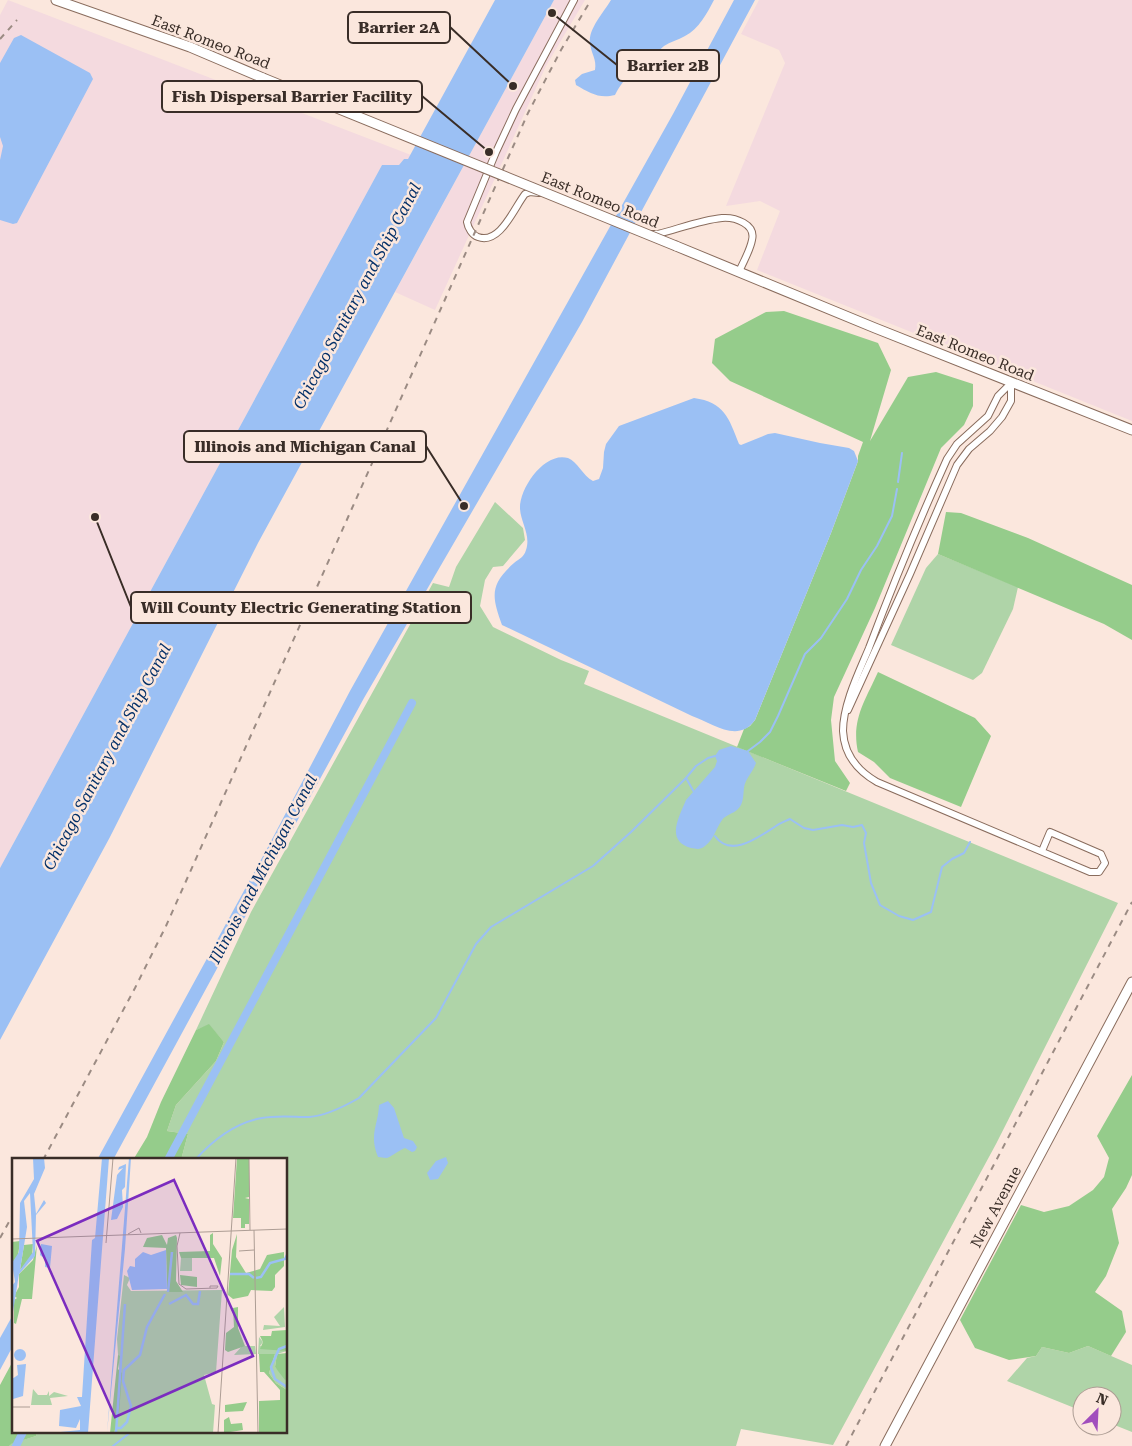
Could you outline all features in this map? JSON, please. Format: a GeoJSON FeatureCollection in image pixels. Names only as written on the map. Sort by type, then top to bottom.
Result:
{"type":"FeatureCollection","features":[{"type":"Feature","properties":{"kind":"main road","name":"East Romeo Road"},"geometry":{"type":"LineString","coordinates":[[56,0],[190,46],[263,78],[1132,430]]}},
{"type":"Feature","properties":{"kind":"main road","name":"New Avenue"},"geometry":{"type":"LineString","coordinates":[[885,1446],[1132,982]]}},
{"type":"Feature","properties":{"kind":"street"},"geometry":{"type":"LineString","coordinates":[[574,0],[500,143],[467,222],[468,228],[475,236],[486,239],[492,238],[502,228],[525,194],[536,191],[634,232],[658,234],[723,218],[749,226],[752,232],[753,239],[739,272]]}},
{"type":"Feature","properties":{"kind":"street"},"geometry":{"type":"LineString","coordinates":[[1011,382],[998,396],[988,416],[958,444],[947,459],[897,575],[848,702],[843,730],[846,745],[856,766],[869,778],[1090,872],[1099,872],[1105,863],[1104,856],[1101,854],[1050,832],[1042,851]]}},
{"type":"Feature","properties":{"kind":"street"},"geometry":{"type":"LineString","coordinates":[[846,712],[852,704],[910,574],[949,481],[963,456],[1002,417],[1011,401],[1011,382]]}},
{"type":"Feature","properties":{"kind":"shaded area"},"geometry":{"type":"Polygon","coordinates":[[[8,0],[411,155],[399,165],[382,165],[0,868],[0,15],[8,0]]]}},
{"type":"Feature","properties":{"kind":"shaded area"},"geometry":{"type":"Polygon","coordinates":[[[554,0],[585,0],[546,66],[435,310],[395,292],[554,0]]]}},
{"type":"Feature","properties":{"kind":"shaded area"},"geometry":{"type":"Polygon","coordinates":[[[759,0],[1132,0],[1132,421],[757,270],[780,211],[760,201],[726,206],[785,63],[779,50],[741,34],[759,0]]]}},
{"type":"Feature","properties":{"kind":"green space"},"geometry":{"type":"Polygon","coordinates":[[[784,311],[878,343],[891,370],[870,441],[908,377],[936,372],[973,384],[973,406],[964,425],[941,448],[875,608],[834,697],[831,720],[835,761],[850,783],[846,791],[737,747],[744,729],[755,720],[831,533],[858,461],[863,442],[730,381],[712,363],[715,339],[766,312],[784,311]]]}},
{"type":"Feature","properties":{"kind":"green space"},"geometry":{"type":"Polygon","coordinates":[[[495,502],[523,528],[525,540],[503,566],[493,567],[485,580],[480,606],[493,627],[561,660],[589,671],[584,684],[1118,903],[996,1144],[833,1445],[741,1429],[736,1446],[9,1446],[10,1444],[36,1436],[36,1434],[288,1434],[288,1158],[182,1158],[188,1134],[167,1131],[176,1105],[216,1061],[224,1042],[209,1025],[196,1030],[251,912],[433,583],[449,587],[456,567],[495,502]]]}},
{"type":"Feature","properties":{"kind":"green space"},"geometry":{"type":"Polygon","coordinates":[[[946,512],[961,513],[1028,538],[1132,585],[1132,640],[1104,624],[938,554],[946,512]]]}},
{"type":"Feature","properties":{"kind":"green space"},"geometry":{"type":"Polygon","coordinates":[[[938,554],[1018,587],[1013,609],[982,673],[973,680],[891,645],[926,568],[938,554]]]}},
{"type":"Feature","properties":{"kind":"green space"},"geometry":{"type":"Polygon","coordinates":[[[878,672],[975,718],[991,736],[961,807],[890,778],[874,762],[858,752],[856,730],[860,711],[878,672]]]}},
{"type":"Feature","properties":{"kind":"green space"},"geometry":{"type":"Polygon","coordinates":[[[209,1024],[224,1042],[216,1061],[176,1105],[167,1131],[188,1134],[182,1158],[134,1158],[147,1137],[161,1102],[196,1030],[209,1024]]]}},
{"type":"Feature","properties":{"kind":"green space"},"geometry":{"type":"Polygon","coordinates":[[[1132,1075],[1132,1175],[1112,1209],[1119,1243],[1106,1276],[1095,1292],[1122,1311],[1126,1332],[1111,1356],[1088,1346],[1069,1353],[1042,1347],[1036,1356],[1009,1360],[975,1348],[960,1320],[1021,1205],[1044,1212],[1069,1206],[1093,1190],[1104,1177],[1109,1158],[1097,1136],[1132,1075]]]}},
{"type":"Feature","properties":{"kind":"green space"},"geometry":{"type":"Polygon","coordinates":[[[1088,1346],[1132,1365],[1132,1432],[1122,1428],[1122,1386],[1072,1386],[1072,1407],[1007,1381],[1027,1358],[1036,1356],[1042,1347],[1069,1353],[1088,1346]]]}},
{"type":"Feature","properties":{"kind":"green space"},"geometry":{"type":"Polygon","coordinates":[[[12,1363],[12,1434],[36,1434],[36,1436],[9,1446],[0,1446],[0,1385],[12,1363]]]}},
{"type":"Feature","properties":{"kind":"water","name":"Chicago Sanitary and Ship Canal"},"geometry":{"type":"Polygon","coordinates":[[[495,0],[554,0],[258,543],[110,837],[0,1040],[0,868],[382,165],[399,165],[404,159],[408,159],[495,0]]]}},
{"type":"Feature","properties":{"kind":"water"},"geometry":{"type":"Polygon","coordinates":[[[611,0],[714,0],[702,20],[690,33],[664,46],[650,60],[626,78],[615,95],[595,95],[576,85],[575,80],[582,74],[595,70],[590,38],[591,32],[611,0]]]}},
{"type":"Feature","properties":{"kind":"water","name":"Illinois and Michigan Canal"},"geometry":{"type":"Polygon","coordinates":[[[734,0],[755,0],[582,322],[364,698],[114,1158],[98,1158],[269,845],[350,691],[673,114],[734,0]]]}},
{"type":"Feature","properties":{"kind":"water"},"geometry":{"type":"Polygon","coordinates":[[[21,35],[90,73],[93,79],[17,223],[13,224],[0,220],[0,160],[3,146],[0,137],[0,63],[14,38],[21,35]]]}},
{"type":"Feature","properties":{"kind":"water"},"geometry":{"type":"Polygon","coordinates":[[[694,398],[704,400],[719,407],[728,419],[741,445],[775,433],[849,448],[854,451],[858,461],[831,533],[755,720],[748,727],[741,730],[733,731],[716,727],[502,625],[496,607],[495,592],[500,578],[523,556],[526,550],[527,534],[520,509],[521,500],[535,473],[551,460],[559,457],[568,458],[574,462],[589,479],[593,481],[599,479],[603,468],[606,444],[619,426],[694,398]]]}},
{"type":"Feature","properties":{"kind":"water"},"geometry":{"type":"Polygon","coordinates":[[[731,746],[748,751],[756,763],[747,779],[740,807],[723,818],[711,840],[700,849],[683,845],[678,840],[676,828],[686,800],[715,767],[717,761],[715,756],[719,750],[731,746]]]}},
{"type":"Feature","properties":{"kind":"water"},"geometry":{"type":"Polygon","coordinates":[[[388,1101],[394,1108],[404,1138],[413,1141],[417,1147],[415,1151],[412,1152],[405,1148],[385,1158],[378,1157],[374,1136],[379,1105],[388,1101]]]}},
{"type":"Feature","properties":{"kind":"water"},"geometry":{"type":"Polygon","coordinates":[[[446,1157],[448,1163],[438,1179],[430,1180],[427,1173],[436,1161],[446,1157]]]}},
{"type":"Feature","properties":{"kind":"water"},"geometry":{"type":"Polygon","coordinates":[[[12,1317],[12,1348],[0,1370],[0,1338],[12,1317]]]}},
{"type":"Feature","properties":{"kind":"waterway"},"geometry":{"type":"LineString","coordinates":[[898,482],[902,453]]}},
{"type":"Feature","properties":{"kind":"waterway"},"geometry":{"type":"LineString","coordinates":[[748,751],[770,732],[805,654],[821,638],[847,599],[861,570],[877,546],[892,516],[897,489]]}},
{"type":"Feature","properties":{"kind":"waterway"},"geometry":{"type":"LineString","coordinates":[[169,1158],[412,703]]}},
{"type":"Feature","properties":{"kind":"waterway"},"geometry":{"type":"LineString","coordinates":[[197,1158],[225,1133],[252,1120],[280,1116],[309,1117],[322,1115],[359,1098],[436,1018],[476,944],[491,927],[593,866],[631,832],[696,766],[715,756]]}},
{"type":"Feature","properties":{"kind":"waterway"},"geometry":{"type":"LineString","coordinates":[[686,778],[694,792]]}},
{"type":"Feature","properties":{"kind":"waterway"},"geometry":{"type":"LineString","coordinates":[[715,836],[722,843],[729,846],[737,846],[754,840],[790,819],[804,828],[813,830],[842,825],[853,827],[862,825],[866,833],[864,843],[871,883],[880,905],[899,916],[913,920],[931,912],[942,867],[964,853],[970,842]]}},
{"type":"Feature","properties":{"kind":"waterway"},"geometry":{"type":"LineString","coordinates":[[16,1446],[22,1434]]}},
{"type":"Feature","properties":{"kind":"waterway"},"geometry":{"type":"LineString","coordinates":[[113,1446],[128,1434]]}},
{"type":"Feature","properties":{"kind":"railway"},"geometry":{"type":"LineString","coordinates":[[44,1158],[166,926],[528,113],[561,50],[591,0]]}},
{"type":"Feature","properties":{"kind":"railway"},"geometry":{"type":"LineString","coordinates":[[0,39],[17,20]]}},
{"type":"Feature","properties":{"kind":"railway"},"geometry":{"type":"LineString","coordinates":[[846,1446],[1132,902]]}},
{"type":"Feature","properties":{"kind":"railway"},"geometry":{"type":"LineString","coordinates":[[0,1238],[12,1217]]}},
{"type":"Feature","properties":{"kind":"place","name":"Barrier 2B"},"geometry":{"type":"Point","coordinates":[552,13]}},
{"type":"Feature","properties":{"kind":"place","name":"Barrier 2A"},"geometry":{"type":"Point","coordinates":[513,86]}},
{"type":"Feature","properties":{"kind":"place","name":"Fish Dispersal Barrier Facility"},"geometry":{"type":"Point","coordinates":[489,152]}},
{"type":"Feature","properties":{"kind":"place","name":"Illinois and Michigan Canal"},"geometry":{"type":"Point","coordinates":[464,506]}},
{"type":"Feature","properties":{"kind":"place","name":"Will County Electric Generating Station"},"geometry":{"type":"Point","coordinates":[95,517]}}]}
